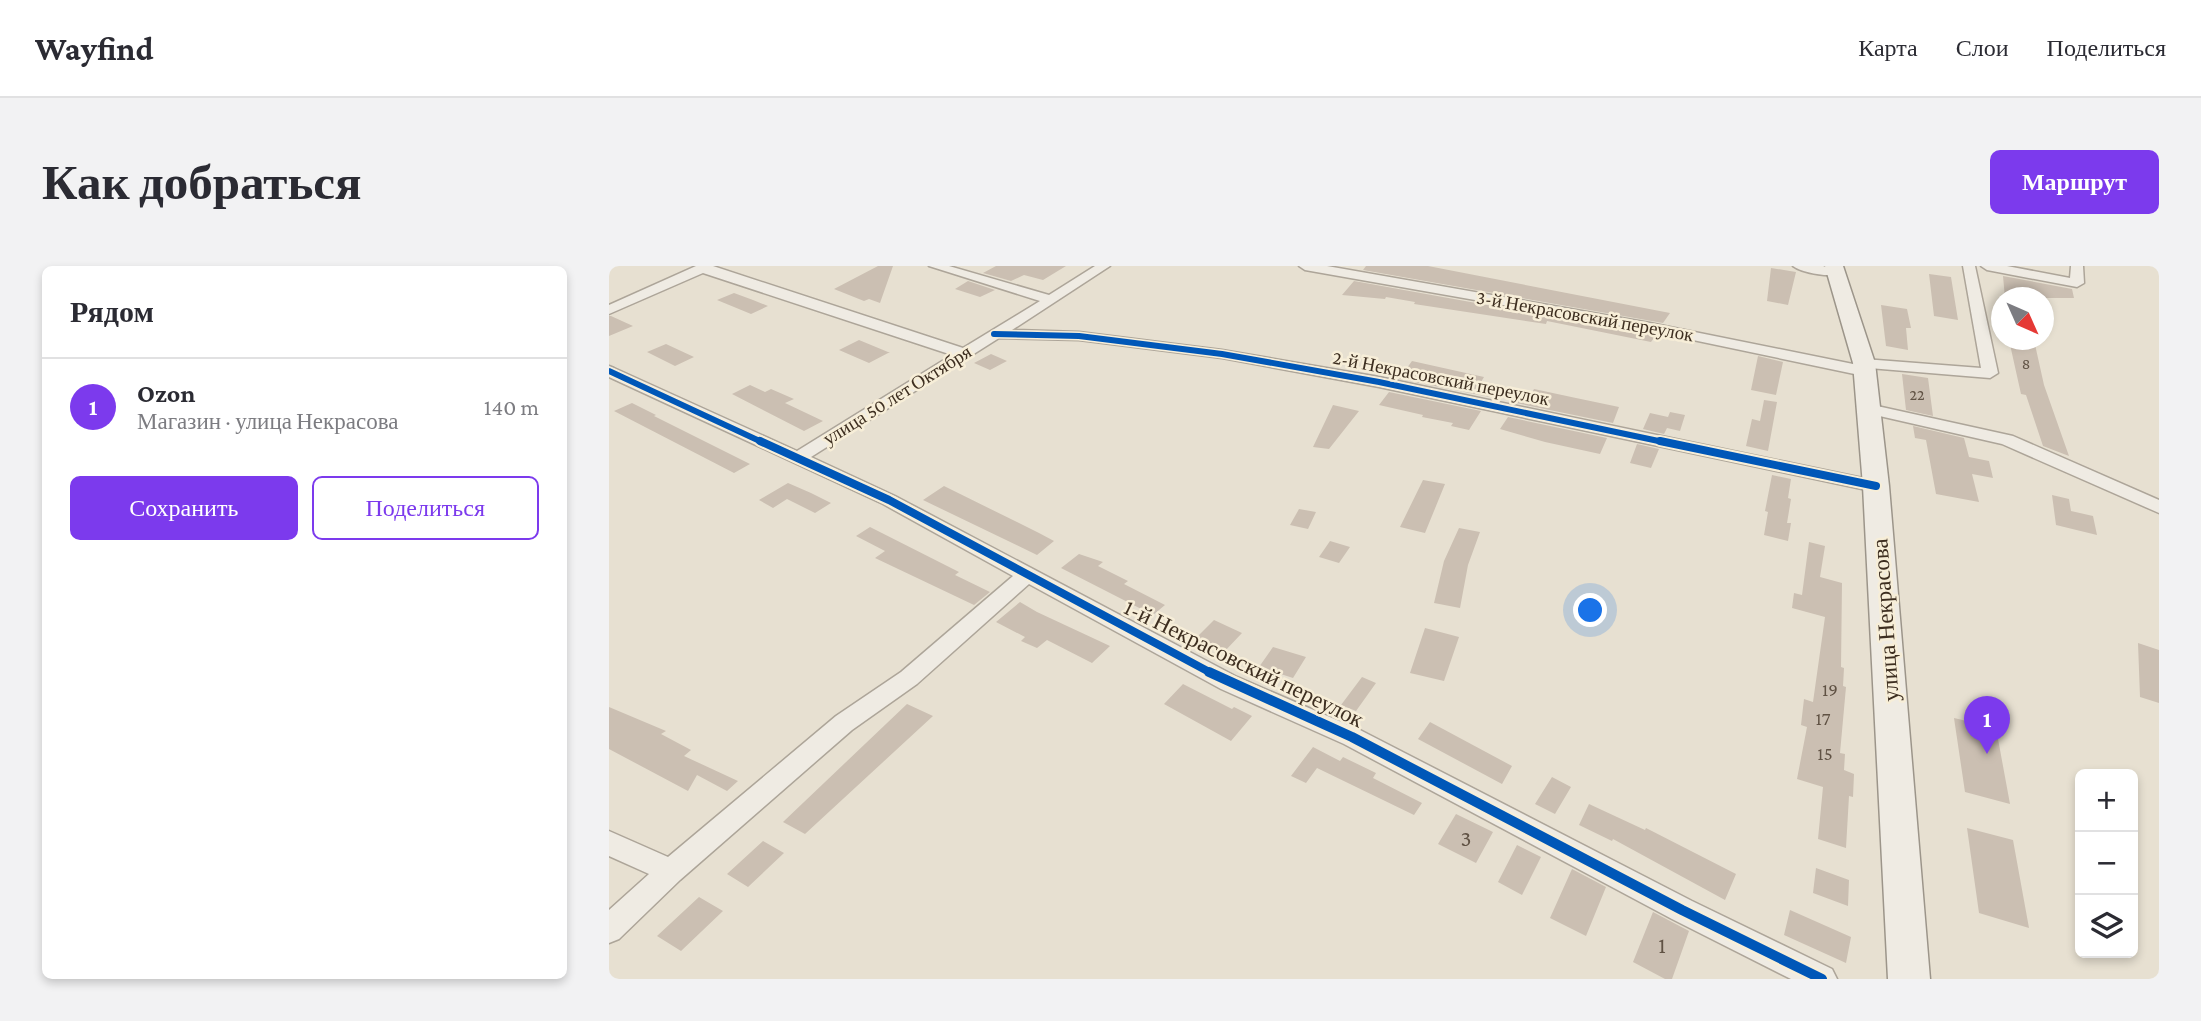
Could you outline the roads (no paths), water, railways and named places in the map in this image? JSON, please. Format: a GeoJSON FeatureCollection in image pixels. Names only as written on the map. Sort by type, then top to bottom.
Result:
{"type":"FeatureCollection","features":[{"type":"Feature","properties":{"kind":"street"},"geometry":{"type":"LineString","coordinates":[[935,266],[1049,299]]}},
{"type":"Feature","properties":{"kind":"street","name":"улица 50 лет Октября"},"geometry":{"type":"LineString","coordinates":[[798,458],[1104,266]]}},
{"type":"Feature","properties":{"kind":"street","name":"3-й Некрасовский переулок"},"geometry":{"type":"LineString","coordinates":[[1305,266],[1864,367],[1990,373],[1969,266]]}},
{"type":"Feature","properties":{"kind":"street"},"geometry":{"type":"LineString","coordinates":[[1799,266],[1835,269]]}},
{"type":"Feature","properties":{"kind":"street"},"geometry":{"type":"LineString","coordinates":[[1987,266],[2077,283],[2077,266]]}},
{"type":"Feature","properties":{"kind":"street"},"geometry":{"type":"LineString","coordinates":[[609,310],[704,267],[962,354]]}},
{"type":"Feature","properties":{"kind":"street","name":"улица Некрасова"},"geometry":{"type":"LineString","coordinates":[[1835,269],[1864,367],[1876,486],[1909,979]]}},
{"type":"Feature","properties":{"kind":"street","name":"2-й Некрасовский переулок"},"geometry":{"type":"LineString","coordinates":[[994,334],[1079,336],[1222,354],[1379,382],[1876,486]]}},
{"type":"Feature","properties":{"kind":"street","name":"1-й Некрасовский переулок"},"geometry":{"type":"LineString","coordinates":[[609,371],[889,500],[1230,683],[1352,737],[1670,904],[1822,979]]}},
{"type":"Feature","properties":{"kind":"street"},"geometry":{"type":"LineString","coordinates":[[1868,409],[2007,440],[2159,506]]}},
{"type":"Feature","properties":{"kind":"street"},"geometry":{"type":"LineString","coordinates":[[609,929],[671,871],[844,723],[909,678],[1027,575]]}},
{"type":"Feature","properties":{"kind":"street"},"geometry":{"type":"LineString","coordinates":[[609,843],[671,871]]}},
{"type":"Feature","properties":{"kind":"place","name":"Ozon"},"geometry":{"type":"Point","coordinates":[1987,754]}}]}
